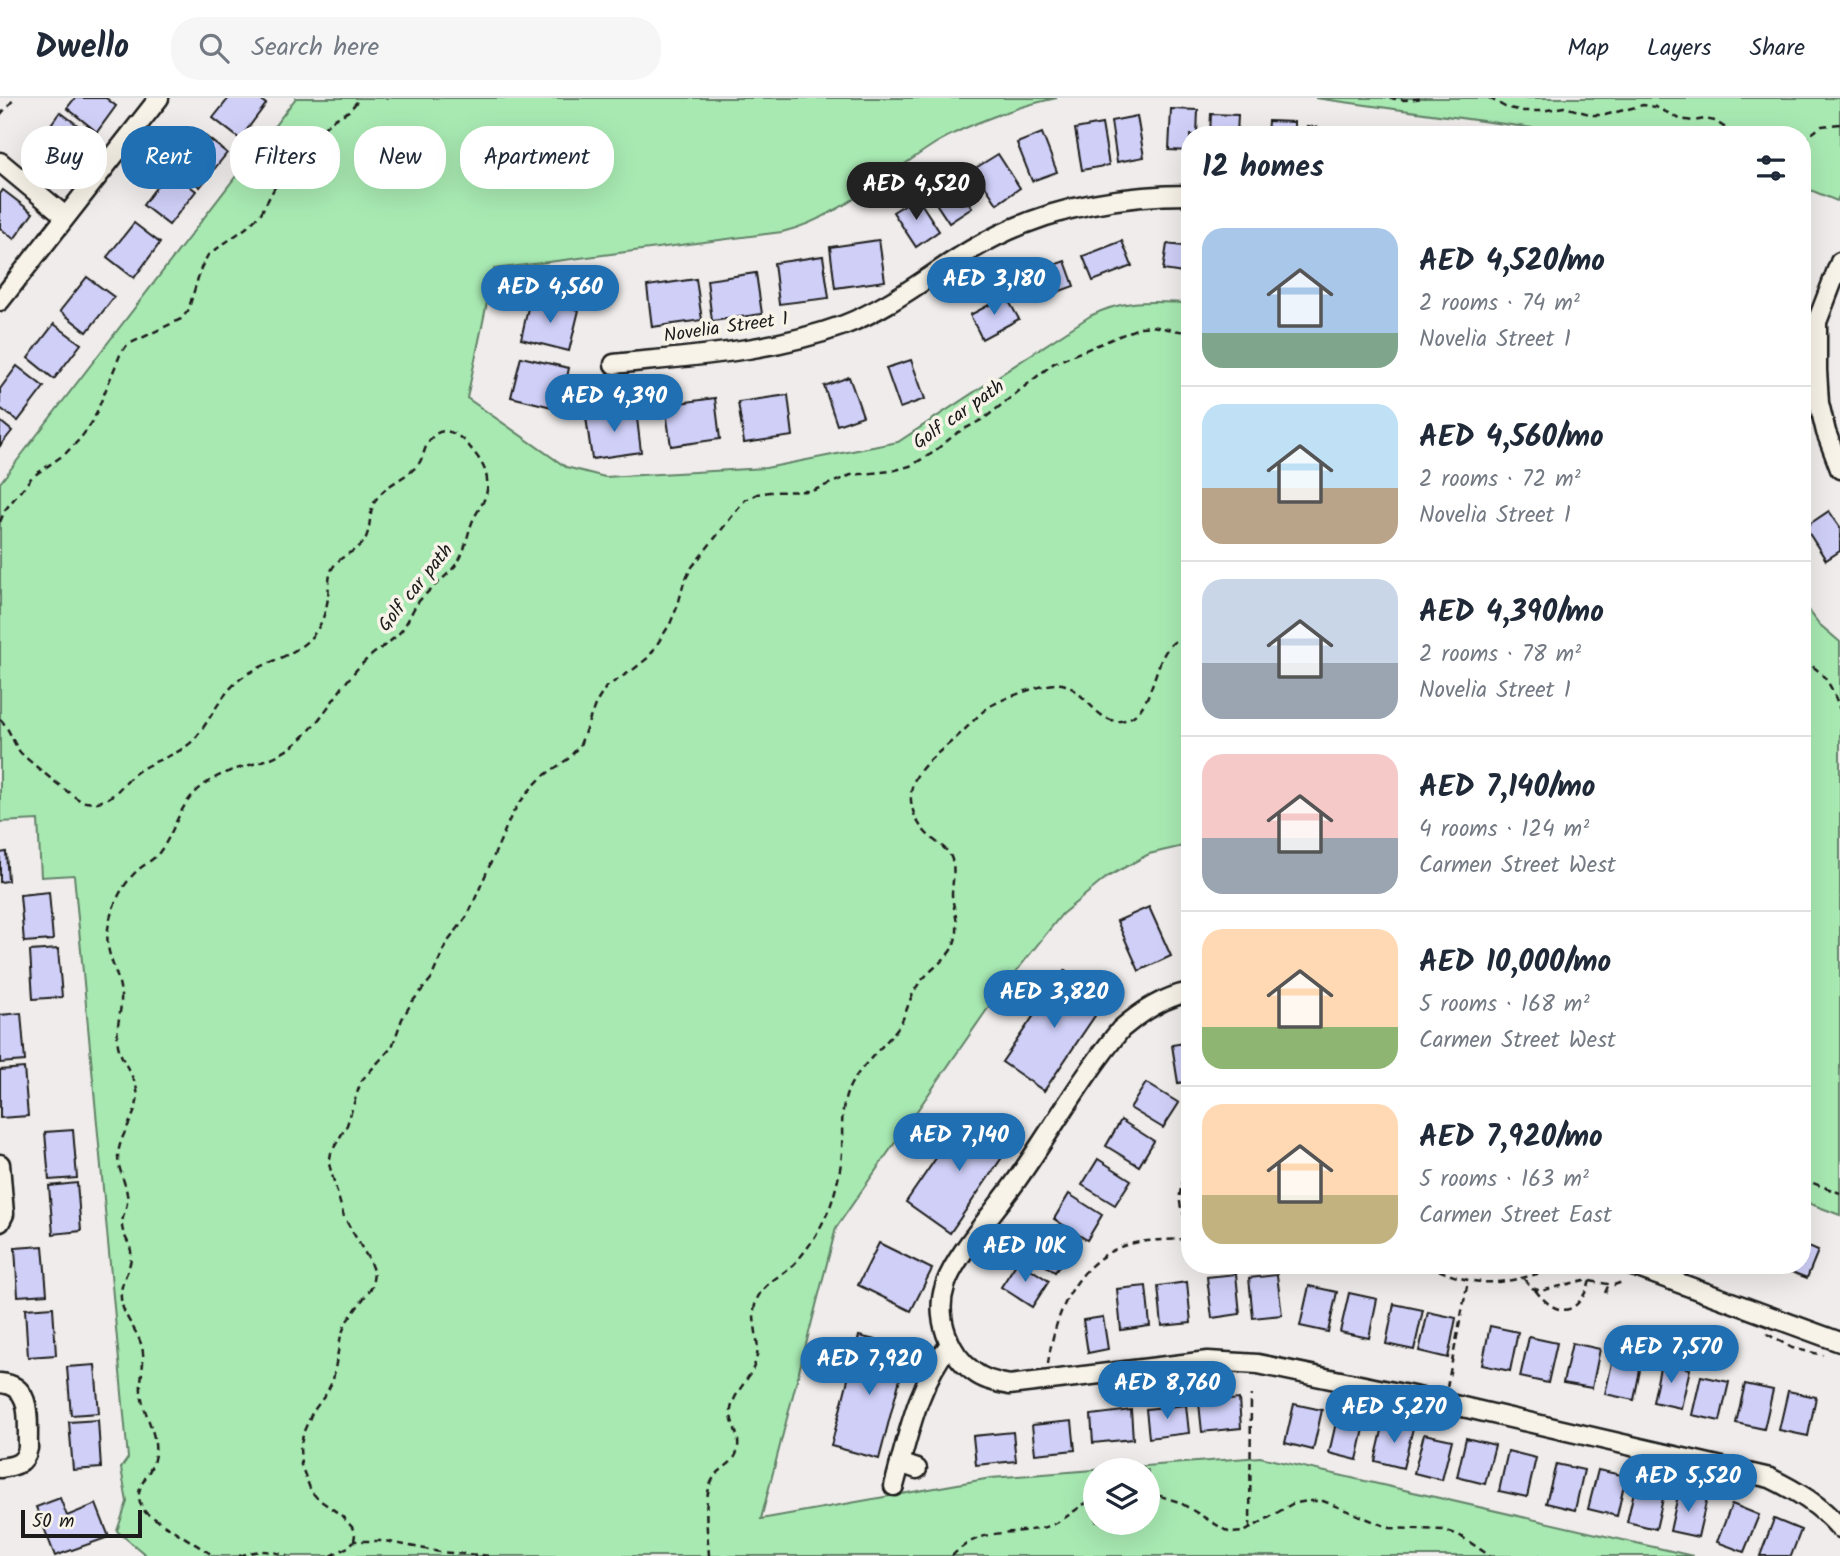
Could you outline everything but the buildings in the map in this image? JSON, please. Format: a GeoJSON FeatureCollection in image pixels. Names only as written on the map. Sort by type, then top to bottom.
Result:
{"type":"FeatureCollection","features":[{"type":"Feature","properties":{"kind":"street"},"geometry":{"type":"LineString","coordinates":[[0,301],[159,98]]}},
{"type":"Feature","properties":{"kind":"street"},"geometry":{"type":"LineString","coordinates":[[0,162],[65,216]]}},
{"type":"Feature","properties":{"kind":"street","name":"Novelia Street 1"},"geometry":{"type":"LineString","coordinates":[[614,364],[733,351],[801,339],[845,324],[888,304],[973,249],[1013,229],[1055,213],[1098,202],[1144,195],[1181,195]]}},
{"type":"Feature","properties":{"kind":"street"},"geometry":{"type":"LineString","coordinates":[[1811,317],[1840,262]]}},
{"type":"Feature","properties":{"kind":"street"},"geometry":{"type":"LineString","coordinates":[[1811,326],[1819,403],[1826,432],[1840,469]]}},
{"type":"Feature","properties":{"kind":"street"},"geometry":{"type":"LineString","coordinates":[[1181,995],[1159,1002],[1121,1029],[952,1269],[944,1287],[943,1326],[960,1360],[974,1372],[990,1381],[1009,1385],[1208,1362],[1240,1361],[1443,1403],[1770,1478],[1818,1505],[1840,1528]]}},
{"type":"Feature","properties":{"kind":"street"},"geometry":{"type":"LineString","coordinates":[[0,1164],[4,1214],[0,1222]]}},
{"type":"Feature","properties":{"kind":"street"},"geometry":{"type":"LineString","coordinates":[[1654,1274],[1840,1342]]}},
{"type":"Feature","properties":{"kind":"street"},"geometry":{"type":"LineString","coordinates":[[894,1486],[909,1466],[922,1390],[939,1358],[950,1344]]}},
{"type":"Feature","properties":{"kind":"street"},"geometry":{"type":"LineString","coordinates":[[0,1383],[11,1384],[24,1395],[29,1448],[18,1464],[0,1468]]}},
{"type":"Feature","properties":{"kind":"path"},"geometry":{"type":"LineString","coordinates":[[0,115],[15,98]]}},
{"type":"Feature","properties":{"kind":"path"},"geometry":{"type":"LineString","coordinates":[[0,522],[5,510],[32,477],[65,454],[93,421],[120,355],[127,345],[181,319],[188,311],[201,268],[208,255],[260,215],[283,172],[297,162],[318,133],[349,111],[360,98]]}},
{"type":"Feature","properties":{"kind":"path"},"geometry":{"type":"LineString","coordinates":[[1389,98],[1425,98]]}},
{"type":"Feature","properties":{"kind":"path"},"geometry":{"type":"LineString","coordinates":[[1489,98],[1505,107],[1523,111],[1564,107],[1605,115],[1643,105],[1656,107],[1680,119],[1705,119],[1722,126]]}},
{"type":"Feature","properties":{"kind":"path"},"geometry":{"type":"LineString","coordinates":[[1811,135],[1822,127],[1840,124]]}},
{"type":"Feature","properties":{"kind":"path","name":"Golf car path"},"geometry":{"type":"LineString","coordinates":[[354,1541],[352,1527],[311,1491],[301,1465],[300,1448],[308,1422],[333,1380],[341,1335],[347,1321],[372,1287],[374,1273],[344,1217],[329,1164],[331,1153],[347,1125],[361,1081],[392,1047],[402,1019],[431,979],[446,944],[468,915],[502,835],[519,804],[542,777],[568,759],[580,745],[595,705],[606,687],[649,657],[670,624],[692,567],[746,500],[769,492],[812,491],[850,475],[892,471],[910,466],[957,433],[985,418],[1054,363],[1141,327],[1152,326],[1181,331]]}},
{"type":"Feature","properties":{"kind":"path","name":"Golf car path"},"geometry":{"type":"LineString","coordinates":[[0,719],[8,727],[21,753],[71,797],[85,803],[102,801],[118,792],[131,777],[148,765],[185,749],[228,690],[245,675],[289,655],[314,634],[327,604],[330,571],[367,537],[376,499],[388,486],[412,471],[422,461],[427,444],[434,435],[445,431],[457,433],[481,462],[487,474],[488,489],[484,503],[474,517],[465,550],[456,566],[420,600],[400,633],[365,662],[308,732],[289,749],[208,780],[189,799],[153,861],[138,870],[124,886],[114,905],[108,926],[107,947],[121,991],[116,1022],[117,1041],[124,1064],[136,1084],[137,1096],[136,1108],[122,1139],[118,1163],[127,1194],[121,1227],[131,1254],[131,1266],[120,1297],[139,1337],[143,1353],[141,1393],[156,1446],[154,1462],[138,1497],[140,1506],[146,1513],[214,1556]]}},
{"type":"Feature","properties":{"kind":"path"},"geometry":{"type":"LineString","coordinates":[[709,1556],[706,1529],[710,1485],[715,1476],[735,1457],[738,1447],[731,1407],[752,1373],[757,1357],[754,1310],[757,1300],[769,1284],[792,1265],[821,1227],[841,1166],[841,1110],[846,1094],[867,1060],[898,1028],[919,984],[953,948],[957,934],[952,898],[953,864],[945,848],[918,824],[912,810],[910,794],[915,778],[924,765],[986,708],[1043,684],[1059,683],[1073,688],[1107,719],[1120,721],[1132,717],[1142,708],[1166,651],[1174,641],[1181,639]]}},
{"type":"Feature","properties":{"kind":"path"},"geometry":{"type":"LineString","coordinates":[[1811,667],[1824,675],[1834,690],[1840,710]]}},
{"type":"Feature","properties":{"kind":"path"},"geometry":{"type":"LineString","coordinates":[[1811,1182],[1840,1193]]}},
{"type":"Feature","properties":{"kind":"path"},"geometry":{"type":"LineString","coordinates":[[1046,1382],[1056,1325],[1065,1303],[1091,1265],[1102,1256],[1128,1245],[1181,1240]]}},
{"type":"Feature","properties":{"kind":"path"},"geometry":{"type":"LineString","coordinates":[[1450,1274],[1468,1281],[1499,1284],[1540,1274]]}},
{"type":"Feature","properties":{"kind":"path"},"geometry":{"type":"LineString","coordinates":[[1535,1290],[1541,1291],[1578,1281],[1623,1283],[1628,1274]]}},
{"type":"Feature","properties":{"kind":"path"},"geometry":{"type":"LineString","coordinates":[[1524,1279],[1548,1306],[1560,1310],[1583,1299],[1590,1281]]}},
{"type":"Feature","properties":{"kind":"path"},"geometry":{"type":"LineString","coordinates":[[1443,1403],[1468,1281]]}},
{"type":"Feature","properties":{"kind":"path"},"geometry":{"type":"LineString","coordinates":[[1605,1293],[1609,1284]]}},
{"type":"Feature","properties":{"kind":"path"},"geometry":{"type":"LineString","coordinates":[[1250,1529],[1251,1395]]}},
{"type":"Feature","properties":{"kind":"path"},"geometry":{"type":"LineString","coordinates":[[1160,1496],[1179,1502],[1224,1531],[1237,1534],[1292,1503],[1323,1501],[1390,1528],[1444,1530],[1459,1535],[1490,1556]]}},
{"type":"Feature","properties":{"kind":"path"},"geometry":{"type":"LineString","coordinates":[[952,1556],[964,1544],[978,1537],[1058,1522],[1083,1506]]}},
{"type":"Feature","properties":{"kind":"path"},"geometry":{"type":"LineString","coordinates":[[331,1556],[354,1541],[385,1541],[440,1552],[493,1556]]}},
{"type":"Feature","properties":{"kind":"path"},"geometry":{"type":"LineString","coordinates":[[239,1556],[258,1550],[271,1550],[287,1556]]}},
{"type":"Feature","properties":{"kind":"green space"},"geometry":{"type":"Polygon","coordinates":[[[296,98],[1057,98],[995,116],[949,136],[862,194],[802,226],[782,232],[494,269],[467,398],[566,467],[605,477],[766,468],[898,442],[1090,316],[1115,306],[1139,302],[1181,303],[1181,846],[1149,854],[1107,877],[1062,914],[995,998],[836,1228],[761,1519],[991,1478],[1083,1471],[1083,1535],[1160,1535],[1160,1465],[1260,1457],[1693,1556],[147,1556],[117,1531],[127,1502],[121,1468],[128,1458],[74,875],[41,877],[38,820],[0,822],[0,483],[230,184],[230,189],[340,189],[340,126],[274,126],[296,98]]]}},
{"type":"Feature","properties":{"kind":"green space"},"geometry":{"type":"Polygon","coordinates":[[[1315,98],[1840,98],[1840,194],[1837,201],[1811,190],[1811,126],[1519,126],[1315,98]]]}},
{"type":"Feature","properties":{"kind":"green space"},"geometry":{"type":"Polygon","coordinates":[[[1811,613],[1819,624],[1840,642],[1840,1215],[1811,1204],[1811,613]]]}}]}
